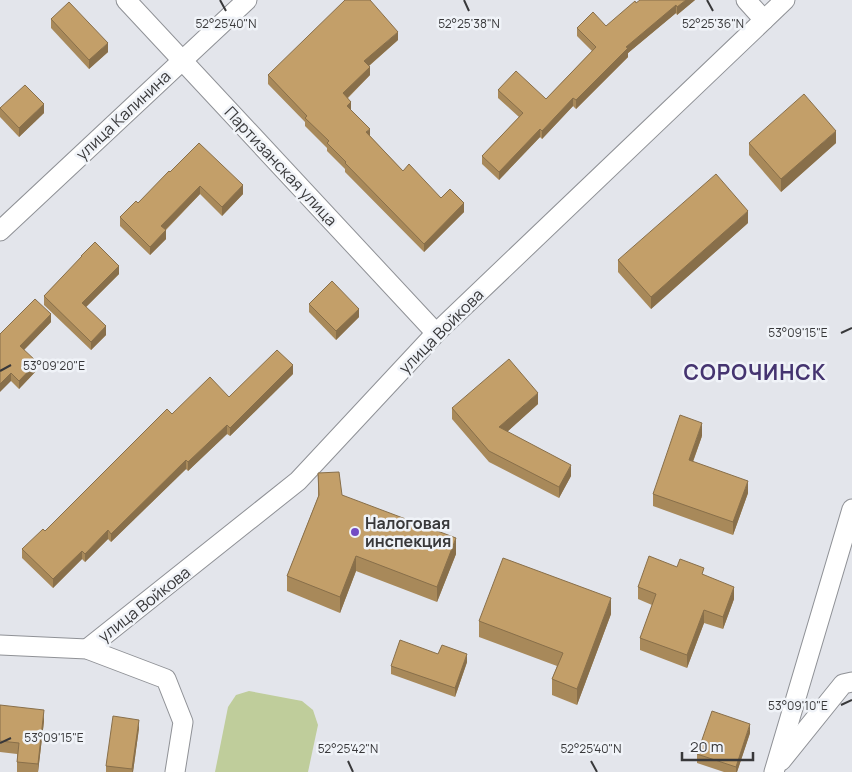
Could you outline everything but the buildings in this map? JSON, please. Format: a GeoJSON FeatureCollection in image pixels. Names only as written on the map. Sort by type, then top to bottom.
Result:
{"type":"FeatureCollection","features":[{"type":"Feature","properties":{"kind":"street","name":"Партизанская улица"},"geometry":{"type":"LineString","coordinates":[[126,0],[436,333]]}},
{"type":"Feature","properties":{"kind":"street","name":"улица Калинина"},"geometry":{"type":"LineString","coordinates":[[0,231],[247,0]]}},
{"type":"Feature","properties":{"kind":"street"},"geometry":{"type":"LineString","coordinates":[[746,0],[764,20]]}},
{"type":"Feature","properties":{"kind":"street","name":"улица Войкова"},"geometry":{"type":"LineString","coordinates":[[87,649],[298,481],[436,333],[785,0]]}},
{"type":"Feature","properties":{"kind":"street"},"geometry":{"type":"LineString","coordinates":[[775,770],[852,508]]}},
{"type":"Feature","properties":{"kind":"street"},"geometry":{"type":"LineString","coordinates":[[0,644],[87,649],[166,679],[183,722],[175,772]]}},
{"type":"Feature","properties":{"kind":"street"},"geometry":{"type":"LineString","coordinates":[[775,770],[843,684],[852,682]]}},
{"type":"Feature","properties":{"kind":"green space"},"geometry":{"type":"Polygon","coordinates":[[[249,691],[302,701],[313,710],[318,725],[308,772],[215,772],[228,707],[236,695],[249,691]]]}},
{"type":"Feature","properties":{"kind":"place","name":"Налоговая инспекция"},"geometry":{"type":"Point","coordinates":[355,532]}},
{"type":"Feature","properties":{"kind":"district","name":"СОРОЧИНСК"},"geometry":{"type":"Point","coordinates":[755,372]}}]}
